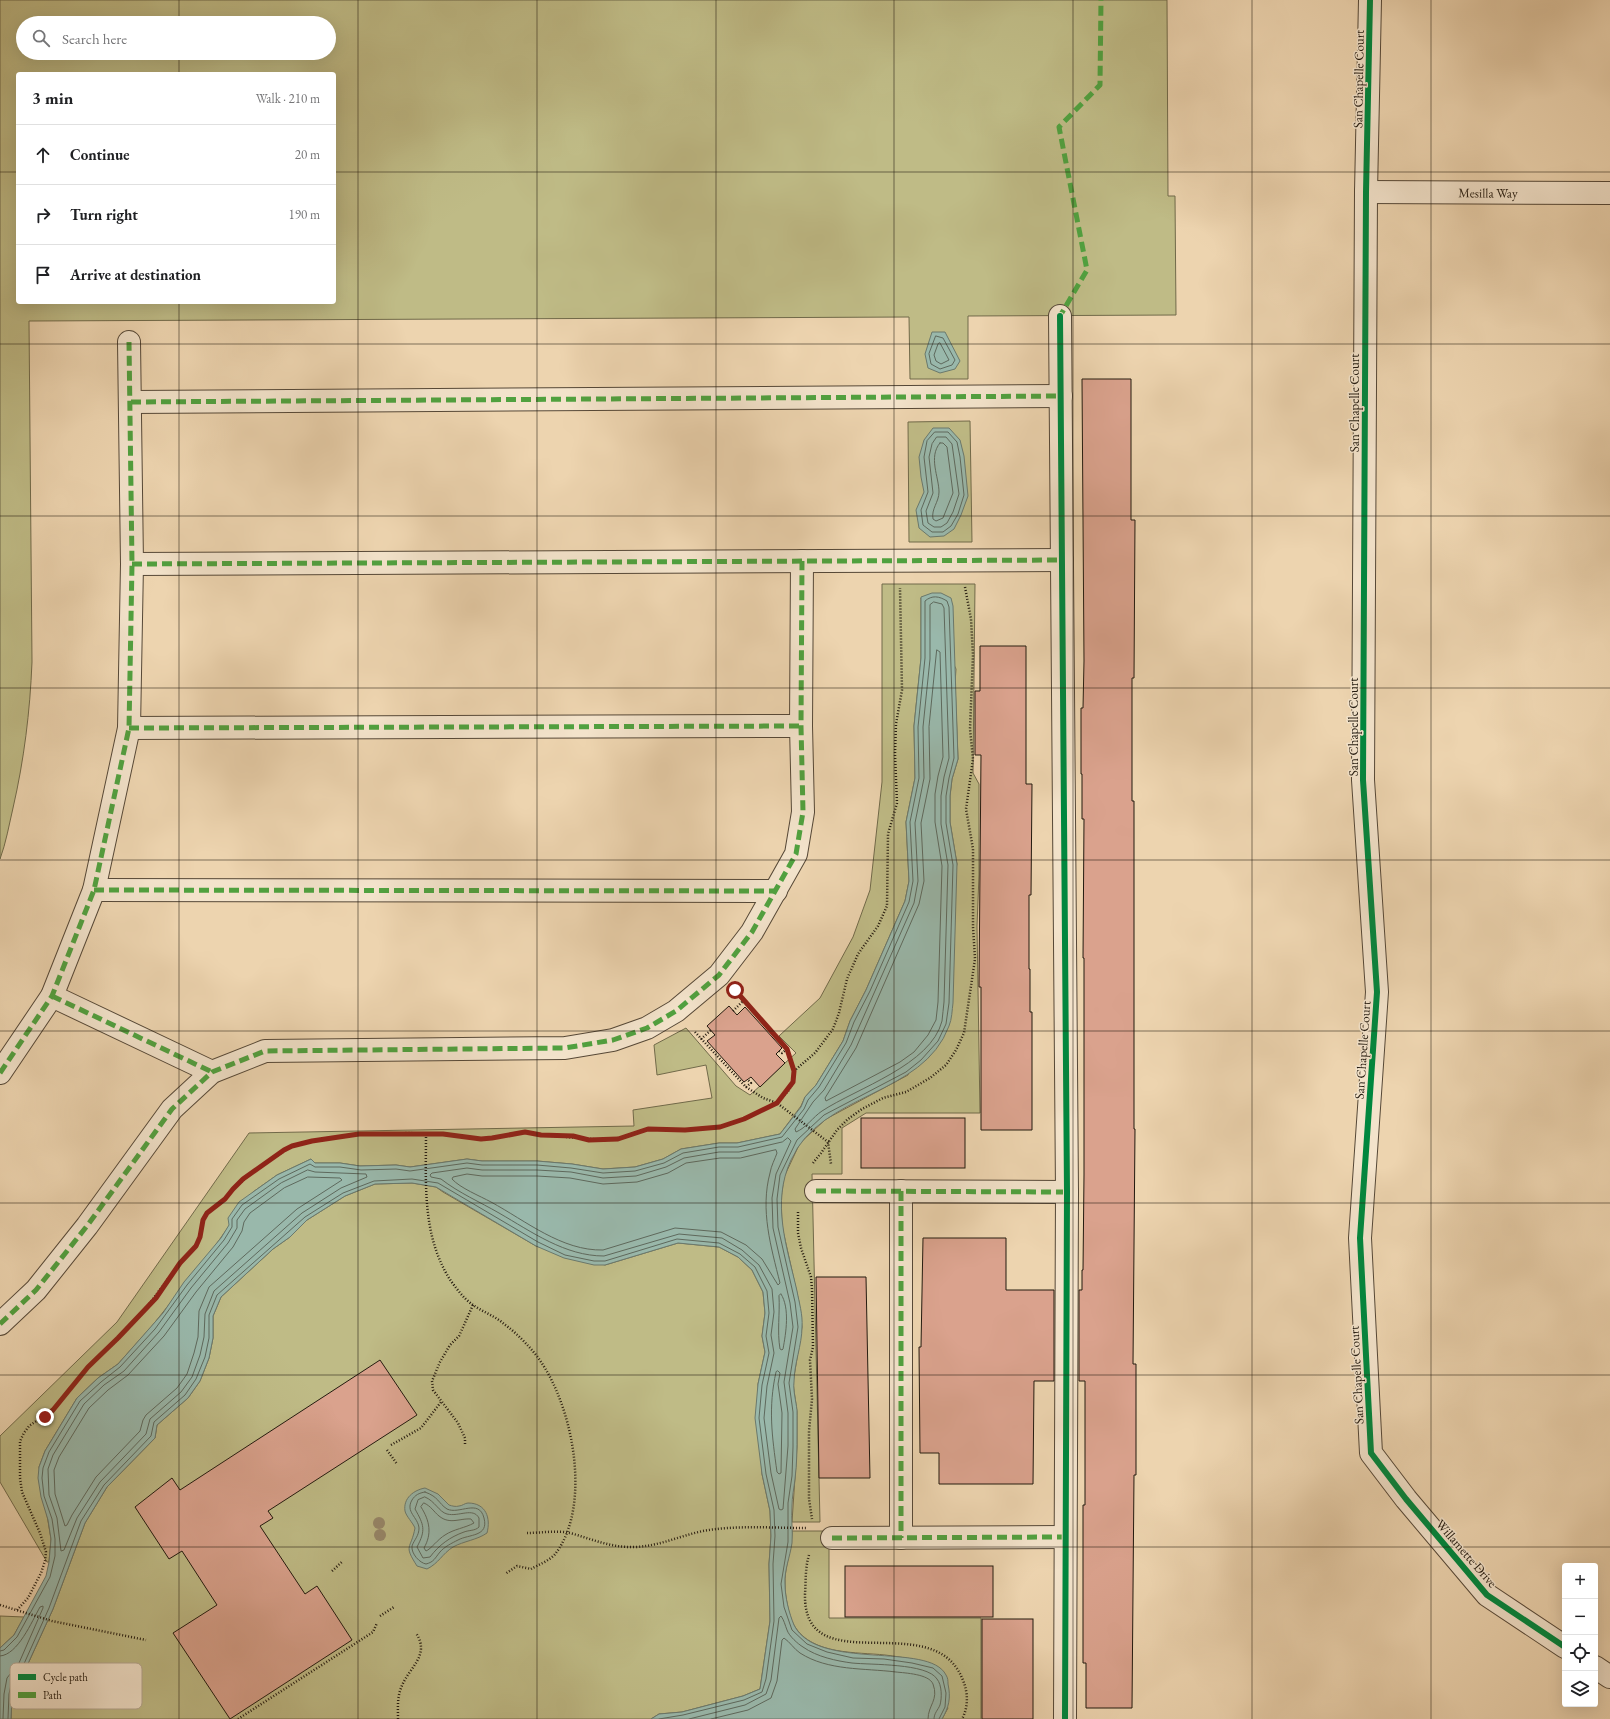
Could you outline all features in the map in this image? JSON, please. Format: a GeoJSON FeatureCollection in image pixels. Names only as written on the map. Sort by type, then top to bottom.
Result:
{"type":"FeatureCollection","features":[{"type":"Feature","properties":{"kind":"street","name":"San Chapelle Court"},"geometry":{"type":"LineString","coordinates":[[1370,0],[1366,192],[1363,780],[1377,992],[1360,1238],[1371,1453]]}},
{"type":"Feature","properties":{"kind":"street","name":"Mesilla Way"},"geometry":{"type":"LineString","coordinates":[[1366,192],[1610,193]]}},
{"type":"Feature","properties":{"kind":"street"},"geometry":{"type":"LineString","coordinates":[[1060,316],[1067,1192],[1065,1719]]}},
{"type":"Feature","properties":{"kind":"street"},"geometry":{"type":"LineString","coordinates":[[0,1073],[52,996],[94,890],[129,728],[132,564],[129,342]]}},
{"type":"Feature","properties":{"kind":"street"},"geometry":{"type":"LineString","coordinates":[[130,402],[1061,396]]}},
{"type":"Feature","properties":{"kind":"street"},"geometry":{"type":"LineString","coordinates":[[132,564],[1062,560]]}},
{"type":"Feature","properties":{"kind":"street"},"geometry":{"type":"LineString","coordinates":[[0,1324],[36,1290],[78,1238],[172,1109],[212,1072],[265,1051],[565,1048],[613,1040],[647,1028],[676,1011],[719,975],[752,932],[796,854],[803,812],[801,726],[802,561]]}},
{"type":"Feature","properties":{"kind":"street"},"geometry":{"type":"LineString","coordinates":[[129,728],[801,726]]}},
{"type":"Feature","properties":{"kind":"street"},"geometry":{"type":"LineString","coordinates":[[94,890],[776,891]]}},
{"type":"Feature","properties":{"kind":"street"},"geometry":{"type":"LineString","coordinates":[[52,996],[212,1072]]}},
{"type":"Feature","properties":{"kind":"street"},"geometry":{"type":"LineString","coordinates":[[816,1191],[1067,1192]]}},
{"type":"Feature","properties":{"kind":"street"},"geometry":{"type":"LineString","coordinates":[[901,1191],[901,1538]]}},
{"type":"Feature","properties":{"kind":"street","name":"Willamette Drive"},"geometry":{"type":"LineString","coordinates":[[1371,1453],[1406,1499],[1487,1595],[1562,1645]]}},
{"type":"Feature","properties":{"kind":"street"},"geometry":{"type":"LineString","coordinates":[[832,1538],[1065,1537]]}},
{"type":"Feature","properties":{"kind":"street"},"geometry":{"type":"LineString","coordinates":[[1598,1669],[1610,1677]]}},
{"type":"Feature","properties":{"kind":"path"},"geometry":{"type":"LineString","coordinates":[[794,1071],[815,1053],[833,1029],[839,1013],[847,978],[858,954],[878,926],[886,906],[888,834],[897,803],[895,754],[896,724],[902,690],[899,561]]}},
{"type":"Feature","properties":{"kind":"path"},"geometry":{"type":"LineString","coordinates":[[16,1610],[28,1598],[42,1573],[46,1561],[46,1552],[40,1533],[22,1492],[20,1478],[20,1441],[24,1433],[28,1426],[53,1410],[88,1367],[148,1308],[180,1263],[196,1246],[200,1237],[203,1220],[207,1213],[225,1199],[243,1179],[292,1146],[349,1135],[426,1134],[481,1139],[525,1132],[541,1135],[573,1136],[589,1140],[618,1139],[648,1129],[685,1130],[720,1127],[744,1119],[777,1103],[793,1082],[794,1071],[787,1049],[719,975]]}},
{"type":"Feature","properties":{"kind":"path"},"geometry":{"type":"LineString","coordinates":[[733,1010],[743,1001]]}},
{"type":"Feature","properties":{"kind":"path"},"geometry":{"type":"LineString","coordinates":[[676,1011],[746,1087],[763,1098],[777,1103],[822,1136]]}},
{"type":"Feature","properties":{"kind":"path"},"geometry":{"type":"LineString","coordinates":[[701,1039],[711,1030]]}},
{"type":"Feature","properties":{"kind":"path"},"geometry":{"type":"LineString","coordinates":[[779,1050],[782,1053],[787,1049]]}},
{"type":"Feature","properties":{"kind":"path"},"geometry":{"type":"LineString","coordinates":[[746,1087],[751,1083],[748,1080]]}},
{"type":"Feature","properties":{"kind":"path"},"geometry":{"type":"LineString","coordinates":[[426,1134],[426,1191],[428,1221],[432,1239],[439,1257],[450,1278],[463,1296],[473,1305],[504,1324],[518,1336],[543,1364],[553,1380],[567,1419],[572,1440],[575,1482],[573,1506],[568,1532],[555,1554],[531,1569],[517,1566],[505,1574]]}},
{"type":"Feature","properties":{"kind":"path"},"geometry":{"type":"LineString","coordinates":[[465,1444],[465,1438],[458,1423],[433,1390],[432,1381],[450,1345],[459,1336],[473,1305]]}},
{"type":"Feature","properties":{"kind":"path"},"geometry":{"type":"LineString","coordinates":[[391,1445],[421,1428],[441,1402]]}},
{"type":"Feature","properties":{"kind":"path"},"geometry":{"type":"LineString","coordinates":[[387,1450],[397,1464]]}},
{"type":"Feature","properties":{"kind":"path"},"geometry":{"type":"LineString","coordinates":[[527,1533],[568,1532],[601,1543],[615,1546],[633,1547],[650,1546],[669,1542],[702,1531],[803,1528]]}},
{"type":"Feature","properties":{"kind":"path"},"geometry":{"type":"LineString","coordinates":[[332,1571],[343,1561]]}},
{"type":"Feature","properties":{"kind":"path"},"geometry":{"type":"LineString","coordinates":[[0,1605],[52,1621],[146,1640]]}},
{"type":"Feature","properties":{"kind":"path"},"geometry":{"type":"LineString","coordinates":[[380,1616],[394,1607]]}},
{"type":"Feature","properties":{"kind":"path"},"geometry":{"type":"LineString","coordinates":[[238,1719],[373,1632],[377,1623]]}},
{"type":"Feature","properties":{"kind":"path"},"geometry":{"type":"LineString","coordinates":[[398,1719],[401,1688],[415,1666],[421,1649],[421,1640],[416,1633]]}},
{"type":"Feature","properties":{"kind":"shaded area"},"geometry":{"type":"Polygon","coordinates":[[[0,0],[1167,0],[1168,196],[1175,196],[1176,315],[968,316],[968,379],[910,379],[909,317],[29,321],[32,662],[26,736],[17,790],[0,859],[0,0]]]}},
{"type":"Feature","properties":{"kind":"shaded area"},"geometry":{"type":"Polygon","coordinates":[[[970,421],[972,542],[909,542],[908,422],[970,421]]]}},
{"type":"Feature","properties":{"kind":"shaded area"},"geometry":{"type":"Polygon","coordinates":[[[882,584],[975,584],[973,773],[979,784],[979,875],[977,926],[980,1113],[866,1113],[842,1128],[842,1174],[812,1174],[820,1522],[792,1522],[797,1447],[797,1412],[793,1383],[802,1327],[799,1302],[782,1226],[781,1199],[784,1177],[800,1143],[826,1119],[908,1075],[957,864],[950,822],[950,796],[952,779],[958,759],[955,683],[956,669],[921,598],[921,658],[914,726],[915,778],[906,822],[909,881],[905,901],[866,990],[850,1021],[843,1041],[816,1085],[805,1097],[801,1106],[780,1134],[737,1143],[719,1143],[681,1149],[663,1159],[635,1167],[603,1169],[572,1164],[537,1161],[482,1161],[467,1159],[410,1167],[396,1165],[360,1166],[340,1163],[315,1163],[311,1159],[277,1175],[253,1192],[210,1253],[152,1326],[118,1364],[98,1378],[77,1398],[45,1451],[39,1467],[51,1539],[49,1562],[47,1562],[0,1482],[0,1436],[117,1322],[249,1133],[634,1126],[633,1110],[712,1098],[706,1065],[657,1075],[654,1045],[686,1028],[736,1086],[750,1095],[796,1053],[779,1036],[820,998],[853,937],[870,890],[882,782],[882,584]]]}},
{"type":"Feature","properties":{"kind":"shaded area"},"geometry":{"type":"Polygon","coordinates":[[[412,1183],[436,1187],[536,1246],[605,1265],[678,1243],[719,1247],[738,1257],[752,1270],[763,1292],[765,1313],[762,1336],[765,1352],[758,1384],[762,1474],[770,1511],[771,1536],[769,1564],[770,1621],[760,1689],[743,1696],[682,1712],[659,1714],[651,1719],[11,1719],[11,1709],[142,1709],[142,1663],[28,1663],[53,1609],[85,1523],[107,1487],[155,1438],[157,1425],[188,1398],[200,1381],[209,1358],[213,1338],[213,1316],[221,1297],[273,1249],[290,1237],[307,1220],[345,1196],[375,1184],[412,1183]]]}},
{"type":"Feature","properties":{"kind":"shaded area"},"geometry":{"type":"Polygon","coordinates":[[[792,1531],[829,1531],[829,1618],[981,1618],[981,1719],[942,1719],[948,1708],[913,1659],[836,1650],[813,1643],[803,1636],[795,1627],[789,1613],[785,1590],[785,1579],[792,1531]]]}},
{"type":"Feature","properties":{"kind":"shaded area"},"geometry":{"type":"Polygon","coordinates":[[[0,1616],[24,1617],[14,1635],[0,1648],[0,1616]]]}},
{"type":"Feature","properties":{"kind":"water"},"geometry":{"type":"Polygon","coordinates":[[[932,332],[945,332],[960,361],[955,369],[940,373],[928,368],[925,354],[932,332]]]}},
{"type":"Feature","properties":{"kind":"water"},"geometry":{"type":"Polygon","coordinates":[[[933,428],[949,428],[960,440],[964,456],[968,496],[954,529],[944,536],[930,537],[919,528],[916,510],[924,492],[919,457],[924,440],[933,428]]]}},
{"type":"Feature","properties":{"kind":"water"},"geometry":{"type":"Polygon","coordinates":[[[932,593],[941,593],[951,598],[953,606],[958,759],[952,779],[950,796],[950,822],[957,864],[953,1003],[951,1020],[936,1049],[918,1067],[895,1082],[847,1106],[825,1120],[805,1138],[791,1160],[785,1176],[781,1209],[785,1242],[800,1304],[802,1334],[794,1375],[794,1392],[797,1410],[796,1468],[792,1503],[792,1543],[785,1579],[790,1615],[794,1625],[806,1639],[825,1648],[848,1653],[918,1659],[936,1665],[946,1675],[948,1681],[949,1702],[942,1719],[651,1719],[659,1714],[682,1712],[743,1696],[760,1689],[770,1621],[769,1564],[771,1536],[770,1511],[762,1474],[755,1418],[758,1384],[765,1352],[762,1336],[765,1313],[763,1292],[752,1270],[738,1257],[719,1247],[678,1243],[605,1265],[594,1265],[564,1258],[536,1246],[436,1187],[412,1183],[375,1184],[345,1196],[307,1220],[290,1237],[273,1249],[221,1297],[213,1316],[213,1338],[209,1358],[200,1381],[188,1398],[157,1425],[155,1438],[107,1487],[85,1523],[53,1609],[28,1663],[10,1663],[11,1719],[0,1719],[0,1648],[14,1635],[46,1576],[49,1562],[51,1539],[38,1478],[39,1467],[45,1451],[77,1398],[98,1378],[118,1364],[163,1313],[184,1282],[221,1238],[229,1225],[228,1218],[239,1202],[277,1175],[311,1159],[315,1163],[340,1163],[360,1166],[396,1165],[410,1167],[467,1159],[482,1161],[537,1161],[572,1164],[603,1169],[635,1167],[663,1159],[681,1149],[719,1143],[737,1143],[780,1134],[801,1107],[805,1097],[816,1085],[843,1041],[850,1021],[866,990],[905,901],[909,881],[906,822],[915,778],[914,726],[921,658],[921,597],[932,593]]]}},
{"type":"Feature","properties":{"kind":"water"},"geometry":{"type":"Polygon","coordinates":[[[425,1488],[438,1494],[449,1505],[461,1506],[468,1503],[479,1506],[486,1512],[488,1522],[487,1533],[453,1547],[435,1564],[427,1569],[417,1566],[410,1554],[409,1547],[415,1528],[405,1511],[406,1502],[410,1495],[425,1488]]]}},
{"type":"Feature","properties":{"kind":"building"},"geometry":{"type":"Polygon","coordinates":[[[1082,379],[1131,379],[1131,520],[1135,520],[1134,678],[1132,678],[1132,801],[1134,801],[1135,1129],[1133,1364],[1136,1364],[1136,1475],[1134,1475],[1132,1708],[1086,1708],[1086,1663],[1083,1663],[1085,1381],[1079,1381],[1079,1290],[1082,1290],[1083,1270],[1084,1175],[1084,819],[1082,819],[1081,774],[1081,708],[1083,708],[1084,661],[1082,379]]]}},
{"type":"Feature","properties":{"kind":"building"},"geometry":{"type":"Polygon","coordinates":[[[980,646],[1026,646],[1026,784],[1032,784],[1029,969],[1030,1012],[1032,1012],[1032,1130],[981,1130],[981,987],[979,987],[981,755],[975,755],[975,691],[980,691],[980,646]]]}},
{"type":"Feature","properties":{"kind":"building"},"geometry":{"type":"Polygon","coordinates":[[[729,1006],[737,1015],[745,1007],[782,1048],[776,1054],[785,1063],[760,1087],[751,1077],[744,1082],[707,1041],[715,1035],[707,1026],[729,1006]]]}},
{"type":"Feature","properties":{"kind":"building"},"geometry":{"type":"Polygon","coordinates":[[[861,1118],[965,1118],[965,1168],[861,1168],[861,1118]]]}},
{"type":"Feature","properties":{"kind":"building"},"geometry":{"type":"Polygon","coordinates":[[[923,1238],[1006,1238],[1006,1290],[1054,1290],[1054,1381],[1034,1381],[1033,1484],[939,1484],[939,1453],[920,1453],[919,1347],[921,1347],[923,1238]]]}},
{"type":"Feature","properties":{"kind":"building"},"geometry":{"type":"Polygon","coordinates":[[[816,1277],[866,1277],[870,1478],[819,1478],[816,1277]]]}},
{"type":"Feature","properties":{"kind":"building"},"geometry":{"type":"Polygon","coordinates":[[[380,1360],[417,1415],[268,1511],[273,1518],[260,1526],[305,1594],[317,1586],[352,1640],[230,1719],[173,1633],[217,1605],[182,1551],[169,1559],[135,1507],[172,1478],[180,1490],[380,1360]]]}},
{"type":"Feature","properties":{"kind":"building"},"geometry":{"type":"Polygon","coordinates":[[[845,1566],[993,1566],[993,1617],[845,1617],[845,1566]]]}},
{"type":"Feature","properties":{"kind":"building"},"geometry":{"type":"Polygon","coordinates":[[[982,1619],[1033,1619],[1033,1719],[982,1719],[982,1619]]]}},
{"type":"Feature","properties":{"kind":"marked path"},"geometry":{"type":"LineString","coordinates":[[1060,319],[1060,316],[1087,270],[1059,127],[1100,85],[1101,0]]}},
{"type":"Feature","properties":{"kind":"marked path"},"geometry":{"type":"LineString","coordinates":[[0,1073],[52,996],[94,890],[129,728],[132,564],[129,342]]}},
{"type":"Feature","properties":{"kind":"marked path"},"geometry":{"type":"LineString","coordinates":[[131,402],[1061,396]]}},
{"type":"Feature","properties":{"kind":"marked path"},"geometry":{"type":"LineString","coordinates":[[132,564],[1062,560]]}},
{"type":"Feature","properties":{"kind":"marked path"},"geometry":{"type":"LineString","coordinates":[[0,1324],[36,1290],[87,1226],[172,1109],[212,1072],[265,1051],[565,1048],[613,1040],[647,1028],[676,1011],[719,975],[752,932],[796,854],[803,812],[801,726],[802,561]]}},
{"type":"Feature","properties":{"kind":"marked path"},"geometry":{"type":"LineString","coordinates":[[129,728],[801,726]]}},
{"type":"Feature","properties":{"kind":"marked path"},"geometry":{"type":"LineString","coordinates":[[94,890],[776,891]]}},
{"type":"Feature","properties":{"kind":"marked path"},"geometry":{"type":"LineString","coordinates":[[52,996],[212,1072]]}},
{"type":"Feature","properties":{"kind":"marked path"},"geometry":{"type":"LineString","coordinates":[[816,1191],[1067,1192]]}},
{"type":"Feature","properties":{"kind":"marked path"},"geometry":{"type":"LineString","coordinates":[[901,1191],[901,1538]]}},
{"type":"Feature","properties":{"kind":"marked path"},"geometry":{"type":"LineString","coordinates":[[832,1538],[1065,1537]]}},
{"type":"Feature","properties":{"kind":"cycle path"},"geometry":{"type":"LineString","coordinates":[[1370,0],[1366,192],[1363,780],[1377,992],[1360,1238],[1371,1453],[1406,1499],[1487,1595],[1562,1645]]}},
{"type":"Feature","properties":{"kind":"cycle path"},"geometry":{"type":"LineString","coordinates":[[1060,316],[1067,1192],[1065,1719]]}},
{"type":"Feature","properties":{"kind":"route"},"geometry":{"type":"LineString","coordinates":[[45,1417],[53,1410],[88,1367],[130,1327],[156,1298],[180,1263],[196,1246],[200,1237],[203,1220],[207,1213],[225,1199],[243,1179],[292,1146],[312,1141],[359,1134],[443,1134],[481,1139],[525,1132],[541,1135],[573,1136],[589,1140],[618,1139],[648,1129],[685,1130],[720,1127],[735,1123],[777,1103],[793,1082],[794,1071],[787,1049],[743,1001],[735,990]]}}]}
